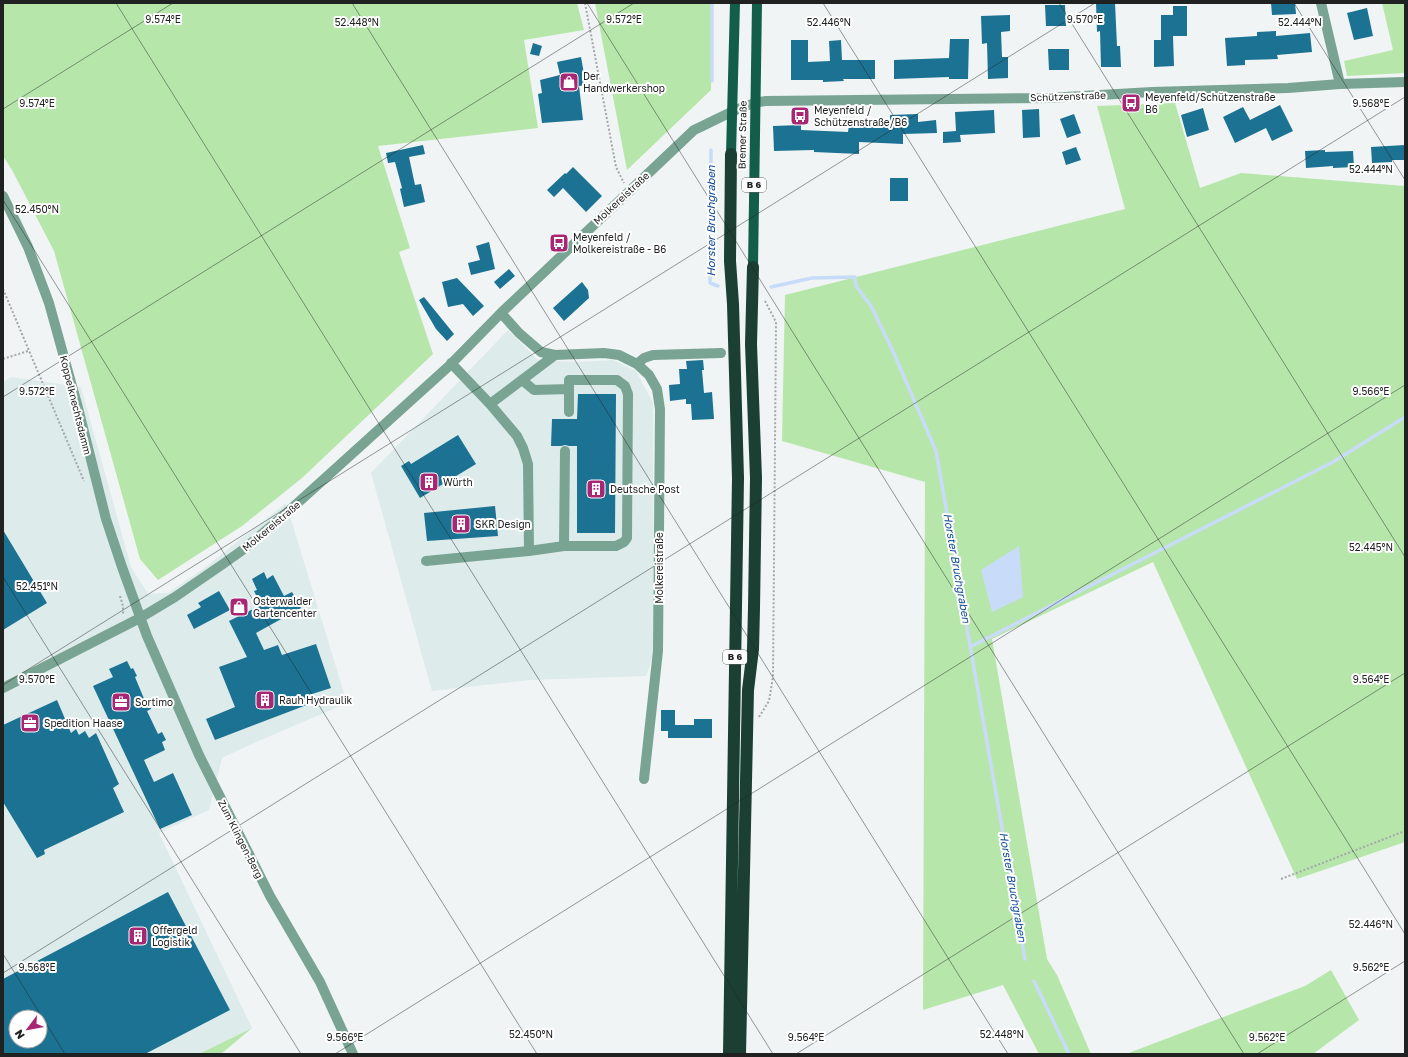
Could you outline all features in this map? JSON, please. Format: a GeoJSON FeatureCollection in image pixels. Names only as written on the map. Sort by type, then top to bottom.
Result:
{"type":"FeatureCollection","features":[{"type":"Feature","properties":{"kind":"highway","name":"Bremer Straße"},"geometry":{"type":"LineString","coordinates":[[728,1054],[738,478],[730,261],[731,154]]}},
{"type":"Feature","properties":{"kind":"highway","name":"B 6"},"geometry":{"type":"LineString","coordinates":[[740,1054],[748,690],[752,649],[754,600],[756,478],[751,344],[752,267]]}},
{"type":"Feature","properties":{"kind":"main road","name":"Bremer Straße"},"geometry":{"type":"LineString","coordinates":[[731,154],[734,3]]}},
{"type":"Feature","properties":{"kind":"main road","name":"Bremer Straße"},"geometry":{"type":"LineString","coordinates":[[752,267],[757,3]]}},
{"type":"Feature","properties":{"kind":"street"},"geometry":{"type":"LineString","coordinates":[[1321,3],[1340,84]]}},
{"type":"Feature","properties":{"kind":"street","name":"Schützenstraße"},"geometry":{"type":"LineString","coordinates":[[755,103],[766,101],[883,99],[1048,98],[1152,92],[1288,88],[1340,84],[1405,82]]}},
{"type":"Feature","properties":{"kind":"street","name":"Molkereistraße"},"geometry":{"type":"LineString","coordinates":[[3,688],[126,626],[175,597],[223,564],[281,518],[452,363],[501,313],[694,130],[755,103]]}},
{"type":"Feature","properties":{"kind":"street","name":"Koppelknechtsdamm"},"geometry":{"type":"LineString","coordinates":[[3,196],[28,247],[49,303],[77,404],[99,496],[140,618]]}},
{"type":"Feature","properties":{"kind":"street","name":"Molkereistraße"},"geometry":{"type":"LineString","coordinates":[[501,313],[519,333],[541,352],[555,355],[604,353],[619,355],[637,364],[649,375],[657,389],[660,409],[658,651],[644,779]]}},
{"type":"Feature","properties":{"kind":"street"},"geometry":{"type":"LineString","coordinates":[[637,364],[644,358],[653,355],[721,353]]}},
{"type":"Feature","properties":{"kind":"street"},"geometry":{"type":"LineString","coordinates":[[490,404],[555,355]]}},
{"type":"Feature","properties":{"kind":"street"},"geometry":{"type":"LineString","coordinates":[[452,363],[517,436],[523,448],[528,464],[529,551]]}},
{"type":"Feature","properties":{"kind":"street"},"geometry":{"type":"LineString","coordinates":[[522,380],[534,390],[569,389]]}},
{"type":"Feature","properties":{"kind":"street"},"geometry":{"type":"LineString","coordinates":[[426,561],[564,546],[616,546],[624,542],[627,538],[628,394],[625,386],[617,380],[569,380],[569,412]]}},
{"type":"Feature","properties":{"kind":"street"},"geometry":{"type":"LineString","coordinates":[[564,546],[565,451]]}},
{"type":"Feature","properties":{"kind":"street","name":"Zum Klingen-Berg"},"geometry":{"type":"LineString","coordinates":[[140,618],[199,755],[270,896],[320,982],[353,1054]]}},
{"type":"Feature","properties":{"kind":"path"},"geometry":{"type":"LineString","coordinates":[[585,3],[616,166],[621,180],[630,190]]}},
{"type":"Feature","properties":{"kind":"path"},"geometry":{"type":"LineString","coordinates":[[3,289],[85,484]]}},
{"type":"Feature","properties":{"kind":"path"},"geometry":{"type":"LineString","coordinates":[[3,360],[28,351]]}},
{"type":"Feature","properties":{"kind":"path"},"geometry":{"type":"LineString","coordinates":[[118,592],[123,606],[122,613],[126,626]]}},
{"type":"Feature","properties":{"kind":"path"},"geometry":{"type":"LineString","coordinates":[[1281,879],[1405,831]]}},
{"type":"Feature","properties":{"kind":"shaded area"},"geometry":{"type":"Polygon","coordinates":[[[508,330],[538,360],[575,362],[613,360],[636,371],[653,403],[654,653],[646,676],[530,680],[432,691],[371,473],[508,330]]]}},
{"type":"Feature","properties":{"kind":"shaded area"},"geometry":{"type":"Polygon","coordinates":[[[11,377],[81,387],[131,567],[148,594],[168,593],[203,569],[286,503],[347,703],[222,758],[209,810],[159,833],[252,1028],[199,1054],[3,1054],[3,382],[11,377]]]}},
{"type":"Feature","properties":{"kind":"green space"},"geometry":{"type":"Polygon","coordinates":[[[3,3],[577,3],[584,30],[524,40],[538,128],[378,146],[410,248],[399,252],[433,354],[302,478],[242,526],[158,580],[140,559],[54,251],[12,170],[3,156],[3,3]]]}},
{"type":"Feature","properties":{"kind":"green space"},"geometry":{"type":"Polygon","coordinates":[[[595,3],[712,3],[711,90],[627,170],[595,3]]]}},
{"type":"Feature","properties":{"kind":"green space"},"geometry":{"type":"Polygon","coordinates":[[[1382,3],[1405,3],[1405,73],[1347,76],[1344,61],[1393,50],[1382,3]]]}},
{"type":"Feature","properties":{"kind":"green space"},"geometry":{"type":"Polygon","coordinates":[[[1175,103],[1200,188],[1241,173],[1405,186],[1405,842],[1297,879],[1153,562],[992,639],[1047,959],[1057,975],[1091,1054],[1039,1054],[1003,985],[923,1010],[925,482],[782,441],[785,295],[1125,209],[1097,106],[1175,103]]]}},
{"type":"Feature","properties":{"kind":"green space"},"geometry":{"type":"Polygon","coordinates":[[[1331,970],[1359,1020],[1313,1054],[1126,1054],[1305,986],[1331,970]]]}},
{"type":"Feature","properties":{"kind":"green space"},"geometry":{"type":"Polygon","coordinates":[[[252,1028],[221,1054],[199,1054],[252,1028]]]}},
{"type":"Feature","properties":{"kind":"water"},"geometry":{"type":"Polygon","coordinates":[[[1019,546],[1023,597],[992,612],[981,570],[1019,546]]]}},
{"type":"Feature","properties":{"kind":"building"},"geometry":{"type":"Polygon","coordinates":[[[1096,3],[1115,3],[1117,46],[1120,46],[1121,67],[1101,67],[1100,31],[1097,32],[1096,3]]]}},
{"type":"Feature","properties":{"kind":"building"},"geometry":{"type":"Polygon","coordinates":[[[1271,3],[1295,3],[1296,14],[1272,15],[1271,3]]]}},
{"type":"Feature","properties":{"kind":"building"},"geometry":{"type":"Polygon","coordinates":[[[1045,5],[1065,5],[1066,26],[1046,26],[1045,5]]]}},
{"type":"Feature","properties":{"kind":"building"},"geometry":{"type":"Polygon","coordinates":[[[1173,6],[1187,6],[1187,36],[1173,36],[1174,66],[1154,67],[1154,40],[1161,40],[1161,15],[1173,15],[1173,6]]]}},
{"type":"Feature","properties":{"kind":"building"},"geometry":{"type":"Polygon","coordinates":[[[1367,8],[1373,36],[1354,40],[1347,13],[1367,8]]]}},
{"type":"Feature","properties":{"kind":"building"},"geometry":{"type":"Polygon","coordinates":[[[1010,15],[1010,31],[1001,32],[1002,57],[1008,57],[1008,78],[988,79],[987,43],[982,44],[981,16],[1010,15]]]}},
{"type":"Feature","properties":{"kind":"building"},"geometry":{"type":"Polygon","coordinates":[[[1276,31],[1276,36],[1310,33],[1312,52],[1277,55],[1278,59],[1245,60],[1245,65],[1227,66],[1225,38],[1257,36],[1257,32],[1276,31]]]}},
{"type":"Feature","properties":{"kind":"building"},"geometry":{"type":"Polygon","coordinates":[[[950,39],[969,39],[968,79],[949,79],[949,77],[894,79],[894,60],[949,58],[950,39]]]}},
{"type":"Feature","properties":{"kind":"building"},"geometry":{"type":"Polygon","coordinates":[[[791,40],[808,40],[808,62],[830,61],[829,41],[841,40],[842,60],[875,60],[875,79],[843,79],[844,81],[823,82],[823,80],[791,80],[791,40]]]}},
{"type":"Feature","properties":{"kind":"building"},"geometry":{"type":"Polygon","coordinates":[[[533,43],[542,46],[539,56],[530,54],[533,43]]]}},
{"type":"Feature","properties":{"kind":"building"},"geometry":{"type":"Polygon","coordinates":[[[1048,49],[1069,49],[1069,70],[1049,70],[1048,49]]]}},
{"type":"Feature","properties":{"kind":"building"},"geometry":{"type":"Polygon","coordinates":[[[581,57],[586,85],[579,86],[583,120],[542,123],[538,94],[542,93],[540,80],[560,75],[557,62],[581,57]]]}},
{"type":"Feature","properties":{"kind":"building"},"geometry":{"type":"Polygon","coordinates":[[[1280,105],[1293,131],[1272,141],[1266,128],[1235,143],[1223,117],[1243,107],[1250,120],[1280,105]]]}},
{"type":"Feature","properties":{"kind":"building"},"geometry":{"type":"Polygon","coordinates":[[[1203,108],[1209,130],[1187,137],[1181,115],[1203,108]]]}},
{"type":"Feature","properties":{"kind":"building"},"geometry":{"type":"Polygon","coordinates":[[[1039,109],[1040,137],[1023,138],[1022,110],[1039,109]]]}},
{"type":"Feature","properties":{"kind":"building"},"geometry":{"type":"Polygon","coordinates":[[[994,110],[995,133],[960,135],[961,142],[943,143],[943,132],[956,131],[955,112],[994,110]]]}},
{"type":"Feature","properties":{"kind":"building"},"geometry":{"type":"Polygon","coordinates":[[[918,114],[918,122],[936,120],[937,133],[903,134],[903,144],[859,142],[859,154],[814,152],[814,150],[774,151],[773,126],[801,125],[801,130],[848,132],[849,125],[890,127],[890,115],[918,114]]]}},
{"type":"Feature","properties":{"kind":"building"},"geometry":{"type":"Polygon","coordinates":[[[1074,114],[1081,133],[1067,138],[1060,119],[1074,114]]]}},
{"type":"Feature","properties":{"kind":"building"},"geometry":{"type":"Polygon","coordinates":[[[423,145],[425,154],[409,157],[415,185],[421,184],[425,202],[404,207],[400,189],[402,188],[395,162],[388,163],[386,153],[423,145]]]}},
{"type":"Feature","properties":{"kind":"building"},"geometry":{"type":"Polygon","coordinates":[[[1405,145],[1405,160],[1372,163],[1371,147],[1405,145]]]}},
{"type":"Feature","properties":{"kind":"building"},"geometry":{"type":"Polygon","coordinates":[[[1076,147],[1081,160],[1066,165],[1062,152],[1076,147]]]}},
{"type":"Feature","properties":{"kind":"building"},"geometry":{"type":"Polygon","coordinates":[[[1325,150],[1325,152],[1353,151],[1354,167],[1333,168],[1333,166],[1306,168],[1305,151],[1325,150]]]}},
{"type":"Feature","properties":{"kind":"building"},"geometry":{"type":"Polygon","coordinates":[[[573,167],[602,196],[586,212],[563,188],[554,197],[547,190],[573,167]]]}},
{"type":"Feature","properties":{"kind":"building"},"geometry":{"type":"Polygon","coordinates":[[[890,178],[908,178],[908,201],[890,201],[890,178]]]}},
{"type":"Feature","properties":{"kind":"building"},"geometry":{"type":"Polygon","coordinates":[[[489,242],[495,269],[471,275],[468,263],[480,260],[476,246],[489,242]]]}},
{"type":"Feature","properties":{"kind":"building"},"geometry":{"type":"Polygon","coordinates":[[[509,269],[515,276],[500,289],[494,282],[509,269]]]}},
{"type":"Feature","properties":{"kind":"building"},"geometry":{"type":"Polygon","coordinates":[[[457,278],[484,306],[473,316],[463,304],[448,307],[442,282],[457,278]]]}},
{"type":"Feature","properties":{"kind":"building"},"geometry":{"type":"Polygon","coordinates":[[[582,282],[588,290],[589,298],[564,321],[553,308],[582,282]]]}},
{"type":"Feature","properties":{"kind":"building"},"geometry":{"type":"Polygon","coordinates":[[[424,297],[454,334],[447,341],[436,329],[419,300],[424,297]]]}},
{"type":"Feature","properties":{"kind":"building"},"geometry":{"type":"Polygon","coordinates":[[[703,360],[704,370],[702,370],[704,393],[712,392],[714,419],[692,420],[691,404],[686,404],[686,399],[670,401],[669,385],[680,384],[679,369],[687,369],[686,361],[703,360]]]}},
{"type":"Feature","properties":{"kind":"building","name":"Deutsche Post"},"geometry":{"type":"Polygon","coordinates":[[[578,394],[616,394],[615,533],[577,533],[577,446],[551,446],[552,419],[577,419],[578,394]]]}},
{"type":"Feature","properties":{"kind":"building","name":"Würth"},"geometry":{"type":"Polygon","coordinates":[[[458,435],[476,464],[420,498],[401,466],[409,461],[411,464],[458,435]]]}},
{"type":"Feature","properties":{"kind":"building","name":"SKR Design"},"geometry":{"type":"Polygon","coordinates":[[[495,506],[498,536],[427,541],[424,513],[495,506]]]}},
{"type":"Feature","properties":{"kind":"building"},"geometry":{"type":"Polygon","coordinates":[[[3,530],[47,603],[3,630],[3,530]]]}},
{"type":"Feature","properties":{"kind":"building"},"geometry":{"type":"Polygon","coordinates":[[[264,572],[267,579],[273,575],[284,596],[292,592],[301,608],[256,633],[264,650],[278,645],[282,655],[316,644],[331,688],[309,695],[312,703],[215,740],[206,719],[235,707],[219,667],[247,657],[229,621],[261,605],[254,591],[257,590],[252,579],[264,572]]]}},
{"type":"Feature","properties":{"kind":"building"},"geometry":{"type":"Polygon","coordinates":[[[219,591],[230,610],[194,629],[187,615],[201,607],[198,603],[219,591]]]}},
{"type":"Feature","properties":{"kind":"building"},"geometry":{"type":"Polygon","coordinates":[[[127,661],[137,676],[135,677],[145,701],[147,700],[151,709],[147,711],[158,734],[162,732],[166,740],[162,742],[165,750],[144,760],[154,782],[173,773],[192,815],[160,829],[93,686],[113,677],[109,669],[127,661]]]}},
{"type":"Feature","properties":{"kind":"building"},"geometry":{"type":"Polygon","coordinates":[[[57,700],[71,733],[76,729],[79,735],[85,731],[89,738],[96,733],[119,784],[113,788],[124,812],[44,850],[45,854],[37,858],[3,802],[3,725],[57,700]]]}},
{"type":"Feature","properties":{"kind":"building"},"geometry":{"type":"Polygon","coordinates":[[[661,710],[675,710],[675,725],[694,725],[694,719],[712,719],[712,738],[668,738],[668,731],[661,731],[661,710]]]}},
{"type":"Feature","properties":{"kind":"building","name":"Offergeld Logistik"},"geometry":{"type":"Polygon","coordinates":[[[168,892],[230,1010],[145,1054],[3,1054],[3,979],[168,892]]]}},
{"type":"Feature","properties":{"kind":"waterway","name":"Horster Bruchgraben"},"geometry":{"type":"LineString","coordinates":[[712,3],[712,81]]}},
{"type":"Feature","properties":{"kind":"waterway","name":"Horster Bruchgraben"},"geometry":{"type":"LineString","coordinates":[[711,150],[710,283],[718,286]]}},
{"type":"Feature","properties":{"kind":"waterway","name":"Horster Bruchgraben"},"geometry":{"type":"LineString","coordinates":[[771,287],[812,278],[855,277],[856,286],[871,306],[892,349],[936,451],[1025,959]]}},
{"type":"Feature","properties":{"kind":"waterway"},"geometry":{"type":"LineString","coordinates":[[970,647],[1333,462],[1405,417]]}},
{"type":"Feature","properties":{"kind":"waterway","name":"Horster Bruchgraben"},"geometry":{"type":"LineString","coordinates":[[1034,981],[1069,1054]]}},
{"type":"Feature","properties":{"kind":"place","name":"Der Handwerkershop"},"geometry":{"type":"Point","coordinates":[569,82]}},
{"type":"Feature","properties":{"kind":"place","name":"Meyenfeld/Schützenstraße B6"},"geometry":{"type":"Point","coordinates":[1131,103]}},
{"type":"Feature","properties":{"kind":"place","name":"Meyenfeld / Schützenstraße/B6"},"geometry":{"type":"Point","coordinates":[800,116]}},
{"type":"Feature","properties":{"kind":"place","name":"Meyenfeld / Molkereistraße - B6"},"geometry":{"type":"Point","coordinates":[559,243]}},
{"type":"Feature","properties":{"kind":"place","name":"Würth"},"geometry":{"type":"Point","coordinates":[429,482]}},
{"type":"Feature","properties":{"kind":"place","name":"Deutsche Post"},"geometry":{"type":"Point","coordinates":[596,489]}},
{"type":"Feature","properties":{"kind":"place","name":"SKR Design"},"geometry":{"type":"Point","coordinates":[461,524]}},
{"type":"Feature","properties":{"kind":"place","name":"Osterwalder Gartencenter"},"geometry":{"type":"Point","coordinates":[239,607]}},
{"type":"Feature","properties":{"kind":"place","name":"Rauh Hydraulik"},"geometry":{"type":"Point","coordinates":[265,700]}},
{"type":"Feature","properties":{"kind":"place","name":"Sortimo"},"geometry":{"type":"Point","coordinates":[121,702]}},
{"type":"Feature","properties":{"kind":"place","name":"Spedition Haase"},"geometry":{"type":"Point","coordinates":[30,723]}},
{"type":"Feature","properties":{"kind":"place","name":"Offergeld Logistik"},"geometry":{"type":"Point","coordinates":[138,936]}}]}
